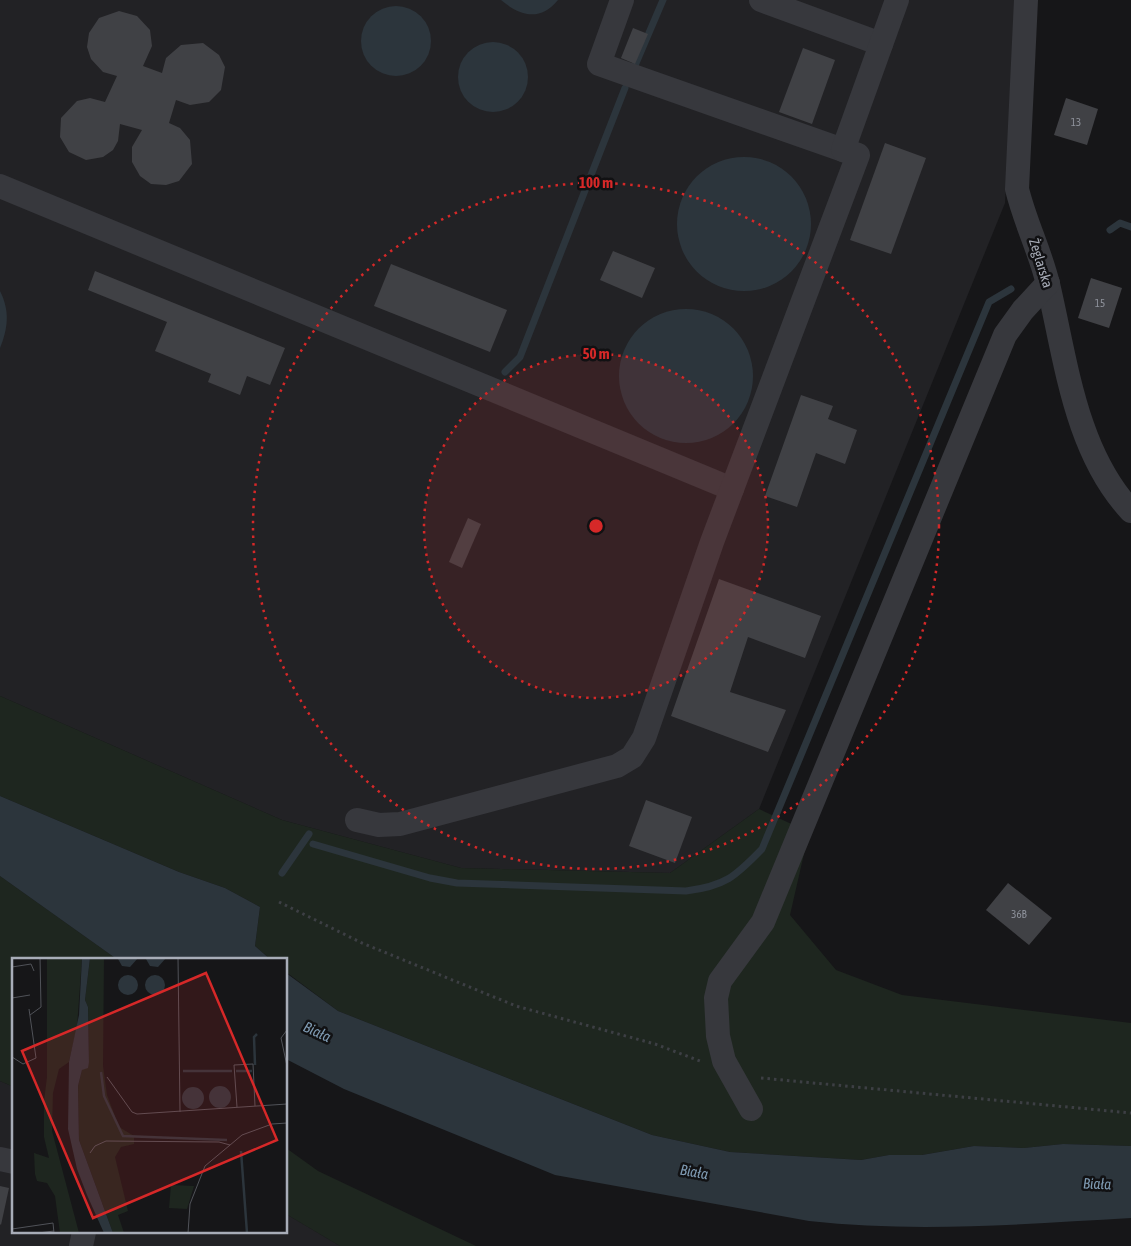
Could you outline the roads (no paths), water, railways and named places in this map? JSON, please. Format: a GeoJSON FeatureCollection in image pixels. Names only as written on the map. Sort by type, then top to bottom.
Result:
{"type":"FeatureCollection","features":[{"type":"Feature","properties":{"kind":"street"},"geometry":{"type":"LineString","coordinates":[[358,820],[379,825],[400,824],[618,766],[632,757],[644,738],[732,489],[858,156],[599,64],[622,0]]}},
{"type":"Feature","properties":{"kind":"street"},"geometry":{"type":"LineString","coordinates":[[761,0],[881,44]]}},
{"type":"Feature","properties":{"kind":"street"},"geometry":{"type":"LineString","coordinates":[[843,150],[897,0]]}},
{"type":"Feature","properties":{"kind":"street","name":"Żeglarska"},"geometry":{"type":"LineString","coordinates":[[1026,0],[1017,189],[1023,212],[1036,240],[1077,406],[1091,446],[1104,474],[1131,511]]}},
{"type":"Feature","properties":{"kind":"street"},"geometry":{"type":"LineString","coordinates":[[0,186],[732,489]]}},
{"type":"Feature","properties":{"kind":"street"},"geometry":{"type":"LineString","coordinates":[[751,1108],[724,1061],[718,1036],[716,998],[720,981],[763,922],[1006,335],[1023,310],[1048,283]]}},
{"type":"Feature","properties":{"kind":"water"},"geometry":{"type":"Polygon","coordinates":[[[501,0],[558,0],[544,12],[530,14],[515,10],[501,0]]]}},
{"type":"Feature","properties":{"kind":"water"},"geometry":{"type":"Polygon","coordinates":[[[396,6],[409,9],[421,16],[428,28],[431,41],[428,54],[421,66],[409,73],[396,76],[383,73],[371,66],[364,54],[361,41],[364,28],[371,16],[383,9],[396,6]]]}},
{"type":"Feature","properties":{"kind":"water"},"geometry":{"type":"Polygon","coordinates":[[[493,42],[506,45],[518,52],[525,64],[528,77],[525,90],[518,102],[506,109],[493,112],[480,109],[468,102],[461,90],[458,77],[461,64],[468,52],[480,45],[493,42]]]}},
{"type":"Feature","properties":{"kind":"water"},"geometry":{"type":"Polygon","coordinates":[[[744,157],[770,162],[791,177],[806,198],[811,224],[806,250],[791,271],[770,286],[744,291],[718,286],[697,271],[682,250],[677,224],[682,198],[697,177],[718,162],[744,157]]]}},
{"type":"Feature","properties":{"kind":"water"},"geometry":{"type":"Polygon","coordinates":[[[0,291],[7,313],[7,320],[0,348],[0,291]]]}},
{"type":"Feature","properties":{"kind":"water"},"geometry":{"type":"Polygon","coordinates":[[[686,309],[712,314],[734,328],[748,350],[753,376],[748,402],[734,424],[712,438],[686,443],[660,438],[638,424],[624,402],[619,376],[624,350],[638,328],[660,314],[686,309]]]}},
{"type":"Feature","properties":{"kind":"water"},"geometry":{"type":"Polygon","coordinates":[[[0,796],[179,872],[225,888],[260,907],[255,946],[269,958],[115,958],[0,876],[0,796]]]}},
{"type":"Feature","properties":{"kind":"water","name":"Biała"},"geometry":{"type":"Polygon","coordinates":[[[288,974],[338,1011],[652,1135],[730,1152],[861,1160],[889,1155],[922,1155],[974,1146],[1024,1148],[1063,1144],[1131,1146],[1131,1218],[930,1227],[849,1225],[809,1221],[555,1175],[344,1089],[288,1060],[288,974]]]}},
{"type":"Feature","properties":{"kind":"waterway"},"geometry":{"type":"LineString","coordinates":[[634,68],[663,0]]}},
{"type":"Feature","properties":{"kind":"waterway"},"geometry":{"type":"LineString","coordinates":[[505,372],[520,357],[625,88]]}},
{"type":"Feature","properties":{"kind":"waterway"},"geometry":{"type":"LineString","coordinates":[[1110,230],[1120,223],[1131,227]]}},
{"type":"Feature","properties":{"kind":"waterway"},"geometry":{"type":"LineString","coordinates":[[313,844],[430,878],[457,883],[686,891],[711,886],[729,879],[762,849],[989,302],[1011,289]]}},
{"type":"Feature","properties":{"kind":"waterway"},"geometry":{"type":"LineString","coordinates":[[282,873],[309,834]]}}]}
